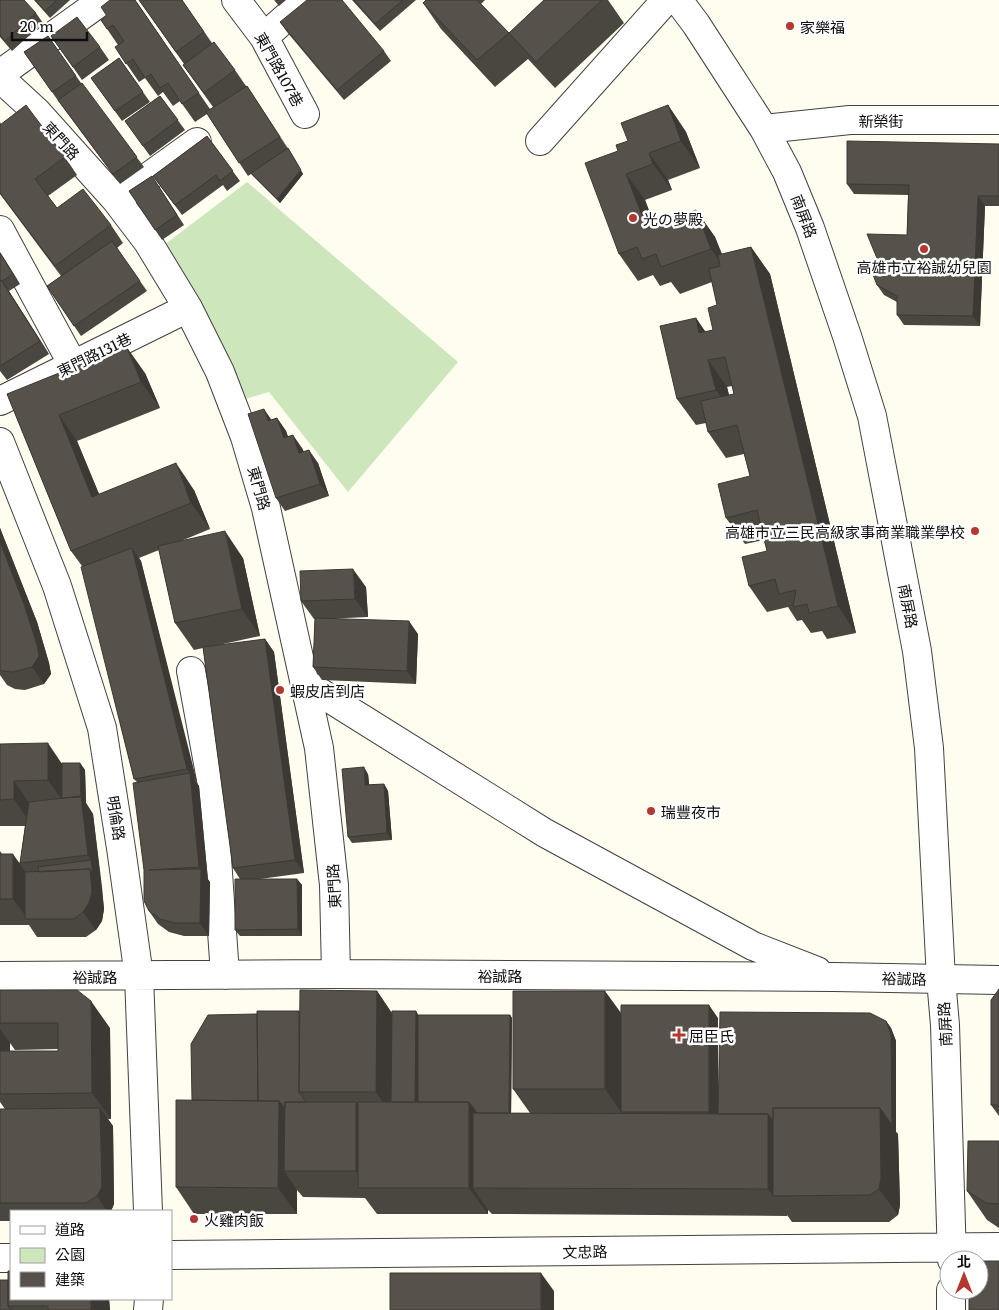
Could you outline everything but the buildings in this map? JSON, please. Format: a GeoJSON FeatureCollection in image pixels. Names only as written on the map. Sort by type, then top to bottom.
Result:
{"type":"FeatureCollection","features":[{"type":"Feature","properties":{"kind":"street"},"geometry":{"type":"LineString","coordinates":[[0,76],[103,0]]}},
{"type":"Feature","properties":{"kind":"street","name":"東門路107巷"},"geometry":{"type":"LineString","coordinates":[[236,0],[264,37],[305,114]]}},
{"type":"Feature","properties":{"kind":"street"},"geometry":{"type":"LineString","coordinates":[[264,37],[306,0]]}},
{"type":"Feature","properties":{"kind":"street"},"geometry":{"type":"LineString","coordinates":[[540,141],[666,0]]}},
{"type":"Feature","properties":{"kind":"street","name":"南屏路"},"geometry":{"type":"LineString","coordinates":[[678,0],[696,24],[764,129],[787,172],[810,228],[848,336],[872,416],[917,651],[929,748],[945,1025],[952,1250]]}},
{"type":"Feature","properties":{"kind":"street","name":"東門路"},"geometry":{"type":"LineString","coordinates":[[0,76],[37,112],[116,200],[148,242],[188,308],[220,372],[245,437],[266,508],[319,748],[333,876],[336,974]]}},
{"type":"Feature","properties":{"kind":"street"},"geometry":{"type":"LineString","coordinates":[[15,128],[37,112]]}},
{"type":"Feature","properties":{"kind":"street","name":"新榮街"},"geometry":{"type":"LineString","coordinates":[[764,129],[850,120],[999,120]]}},
{"type":"Feature","properties":{"kind":"street"},"geometry":{"type":"LineString","coordinates":[[116,200],[197,142]]}},
{"type":"Feature","properties":{"kind":"street"},"geometry":{"type":"LineString","coordinates":[[0,230],[73,365]]}},
{"type":"Feature","properties":{"kind":"street","name":"東門路131巷"},"geometry":{"type":"LineString","coordinates":[[0,401],[188,308]]}},
{"type":"Feature","properties":{"kind":"street","name":"明倫路"},"geometry":{"type":"LineString","coordinates":[[0,442],[58,586],[102,728],[140,976],[148,1210]]}},
{"type":"Feature","properties":{"kind":"street"},"geometry":{"type":"LineString","coordinates":[[191,671],[212,785],[225,975]]}},
{"type":"Feature","properties":{"kind":"street"},"geometry":{"type":"LineString","coordinates":[[305,683],[545,834],[753,946],[834,977]]}},
{"type":"Feature","properties":{"kind":"street","name":"裕誠路"},"geometry":{"type":"LineString","coordinates":[[0,976],[336,974],[834,977],[999,980]]}},
{"type":"Feature","properties":{"kind":"street","name":"文忠路"},"geometry":{"type":"LineString","coordinates":[[979,1250],[999,1247]]}},
{"type":"Feature","properties":{"kind":"street","name":"文忠路"},"geometry":{"type":"LineString","coordinates":[[172,1255],[939,1254]]}},
{"type":"Feature","properties":{"kind":"green space"},"geometry":{"type":"Polygon","coordinates":[[[247,182],[458,362],[348,492],[269,392],[242,400],[164,245],[247,182]]]}},
{"type":"Feature","properties":{"kind":"place","name":"家樂福"},"geometry":{"type":"Point","coordinates":[790,26]}},
{"type":"Feature","properties":{"kind":"place","name":"光の夢殿"},"geometry":{"type":"Point","coordinates":[633,218]}},
{"type":"Feature","properties":{"kind":"place","name":"高雄市立裕誠幼兒園"},"geometry":{"type":"Point","coordinates":[924,249]}},
{"type":"Feature","properties":{"kind":"place","name":"高雄市立三民高級家事商業職業學校"},"geometry":{"type":"Point","coordinates":[975,531]}},
{"type":"Feature","properties":{"kind":"place","name":"蝦皮店到店"},"geometry":{"type":"Point","coordinates":[280,690]}},
{"type":"Feature","properties":{"kind":"place","name":"瑞豐夜市"},"geometry":{"type":"Point","coordinates":[651,811]}},
{"type":"Feature","properties":{"kind":"place","name":"屈臣氏"},"geometry":{"type":"Point","coordinates":[679,1035]}},
{"type":"Feature","properties":{"kind":"place","name":"火雞肉飯"},"geometry":{"type":"Point","coordinates":[194,1219]}}]}
